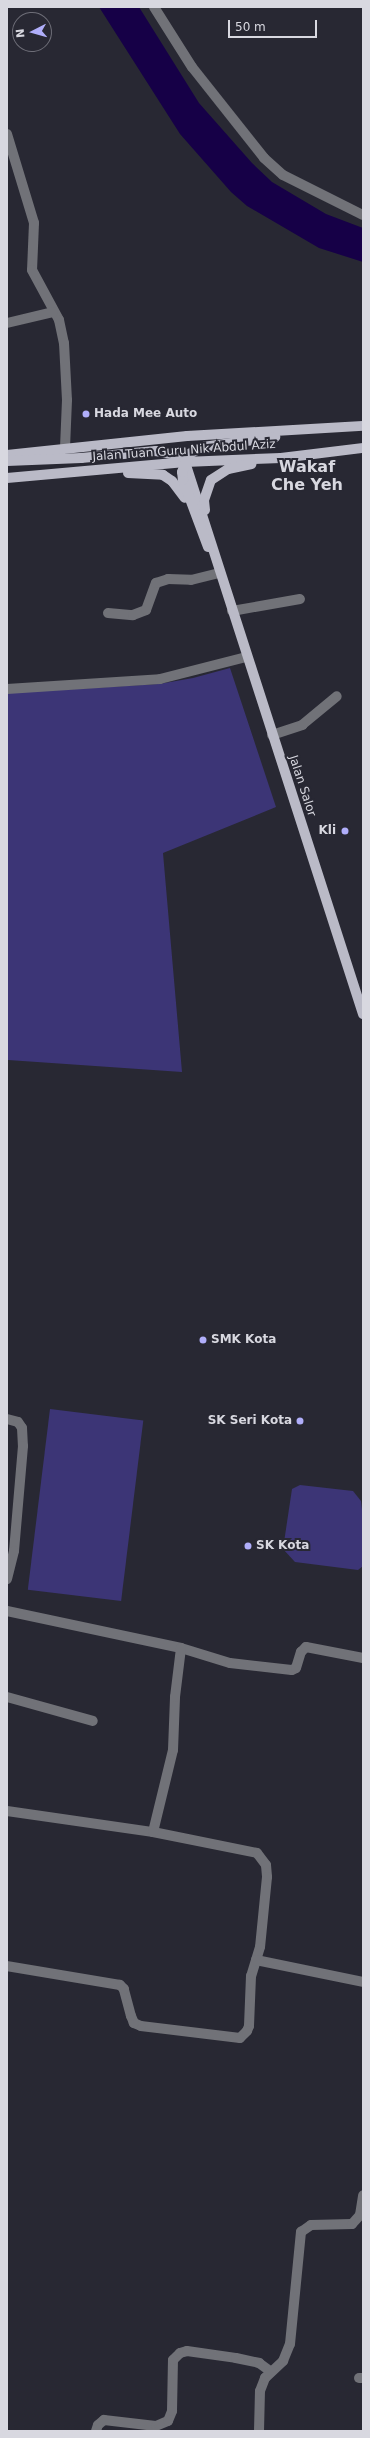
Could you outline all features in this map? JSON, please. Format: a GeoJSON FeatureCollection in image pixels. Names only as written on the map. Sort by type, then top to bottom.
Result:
{"type":"FeatureCollection","features":[{"type":"Feature","properties":{"kind":"main road","name":"Jalan Tuan Guru Nik Abdul Aziz"},"geometry":{"type":"LineString","coordinates":[[7,455],[65,447],[219,433],[363,426]]}},
{"type":"Feature","properties":{"kind":"main road"},"geometry":{"type":"LineString","coordinates":[[7,461],[81,458],[156,451],[176,455],[184,462],[195,449],[203,447],[342,428]]}},
{"type":"Feature","properties":{"kind":"main road","name":"Jalan Tuan Guru Nik Abdul Aziz"},"geometry":{"type":"LineString","coordinates":[[7,478],[184,462],[280,458],[363,448]]}},
{"type":"Feature","properties":{"kind":"main road"},"geometry":{"type":"LineString","coordinates":[[208,532],[204,500],[211,480],[228,469],[280,458]]}},
{"type":"Feature","properties":{"kind":"main road","name":"Jalan Salor"},"geometry":{"type":"LineString","coordinates":[[184,462],[182,480],[193,512],[218,569]]}},
{"type":"Feature","properties":{"kind":"main road","name":"Jalan Salor"},"geometry":{"type":"LineString","coordinates":[[184,462],[208,532],[246,657],[363,1014]]}},
{"type":"Feature","properties":{"kind":"main road"},"geometry":{"type":"LineString","coordinates":[[73,472],[163,475],[180,490],[193,512]]}},
{"type":"Feature","properties":{"kind":"street"},"geometry":{"type":"LineString","coordinates":[[154,7],[201,78],[264,158],[283,175],[363,215]]}},
{"type":"Feature","properties":{"kind":"street"},"geometry":{"type":"LineString","coordinates":[[7,134],[34,223],[32,270],[53,312],[59,320],[64,343],[67,400],[65,447]]}},
{"type":"Feature","properties":{"kind":"street"},"geometry":{"type":"LineString","coordinates":[[7,323],[53,312]]}},
{"type":"Feature","properties":{"kind":"street"},"geometry":{"type":"LineString","coordinates":[[108,613],[133,615],[146,610],[156,583],[168,579],[191,580],[218,569]]}},
{"type":"Feature","properties":{"kind":"street"},"geometry":{"type":"LineString","coordinates":[[232,611],[300,599]]}},
{"type":"Feature","properties":{"kind":"street"},"geometry":{"type":"LineString","coordinates":[[7,689],[160,679],[246,657]]}},
{"type":"Feature","properties":{"kind":"street"},"geometry":{"type":"LineString","coordinates":[[272,735],[302,725],[337,696]]}},
{"type":"Feature","properties":{"kind":"street"},"geometry":{"type":"LineString","coordinates":[[7,1419],[18,1422],[22,1428],[23,1446],[14,1551],[7,1579]]}},
{"type":"Feature","properties":{"kind":"street"},"geometry":{"type":"LineString","coordinates":[[7,1611],[181,1648],[230,1663],[288,1671],[296,1668],[301,1652],[306,1647],[363,1658]]}},
{"type":"Feature","properties":{"kind":"street"},"geometry":{"type":"LineString","coordinates":[[153,1832],[173,1750],[175,1697],[181,1648]]}},
{"type":"Feature","properties":{"kind":"street"},"geometry":{"type":"LineString","coordinates":[[7,1698],[93,1721]]}},
{"type":"Feature","properties":{"kind":"street"},"geometry":{"type":"LineString","coordinates":[[7,1811],[153,1832],[257,1853],[263,1858],[266,1877],[260,1947],[251,1976],[247,2031],[240,2038],[134,2023],[124,1989],[112,1982],[7,1966]]}},
{"type":"Feature","properties":{"kind":"street"},"geometry":{"type":"LineString","coordinates":[[256,1960],[363,1982]]}},
{"type":"Feature","properties":{"kind":"street"},"geometry":{"type":"LineString","coordinates":[[259,2431],[260,2391],[270,2370],[283,2361],[290,2344],[301,2232],[311,2225],[352,2224],[360,2215],[363,2194]]}},
{"type":"Feature","properties":{"kind":"street"},"geometry":{"type":"LineString","coordinates":[[96,2431],[98,2425],[104,2420],[156,2426],[168,2421],[172,2410],[172,2360],[180,2353],[187,2351],[236,2358],[259,2363],[270,2370]]}},
{"type":"Feature","properties":{"kind":"shaded area"},"geometry":{"type":"Polygon","coordinates":[[[99,7],[139,7],[199,103],[252,163],[272,182],[326,214],[363,228],[363,262],[319,248],[247,206],[231,192],[180,134],[99,7]]]}},
{"type":"Feature","properties":{"kind":"shaded area"},"geometry":{"type":"Polygon","coordinates":[[[230,668],[276,807],[163,853],[182,1072],[8,1060],[7,693],[159,684],[193,678],[230,668]]]}},
{"type":"Feature","properties":{"kind":"shaded area"},"geometry":{"type":"Polygon","coordinates":[[[50,1409],[143,1420],[121,1601],[28,1590],[50,1409]]]}},
{"type":"Feature","properties":{"kind":"shaded area"},"geometry":{"type":"Polygon","coordinates":[[[300,1485],[353,1491],[361,1501],[363,1518],[363,1566],[358,1570],[295,1562],[283,1549],[292,1489],[300,1485]]]}},
{"type":"Feature","properties":{"kind":"place","name":"Hada Mee Auto"},"geometry":{"type":"Point","coordinates":[86,414]}},
{"type":"Feature","properties":{"kind":"place","name":"Kli"},"geometry":{"type":"Point","coordinates":[345,831]}},
{"type":"Feature","properties":{"kind":"place","name":"SMK Kota"},"geometry":{"type":"Point","coordinates":[203,1340]}},
{"type":"Feature","properties":{"kind":"place","name":"SK Seri Kota"},"geometry":{"type":"Point","coordinates":[300,1421]}},
{"type":"Feature","properties":{"kind":"place","name":"SK Kota"},"geometry":{"type":"Point","coordinates":[248,1546]}},
{"type":"Feature","properties":{"kind":"district","name":"Wakaf Che Yeh"},"geometry":{"type":"Point","coordinates":[307,476]}}]}
